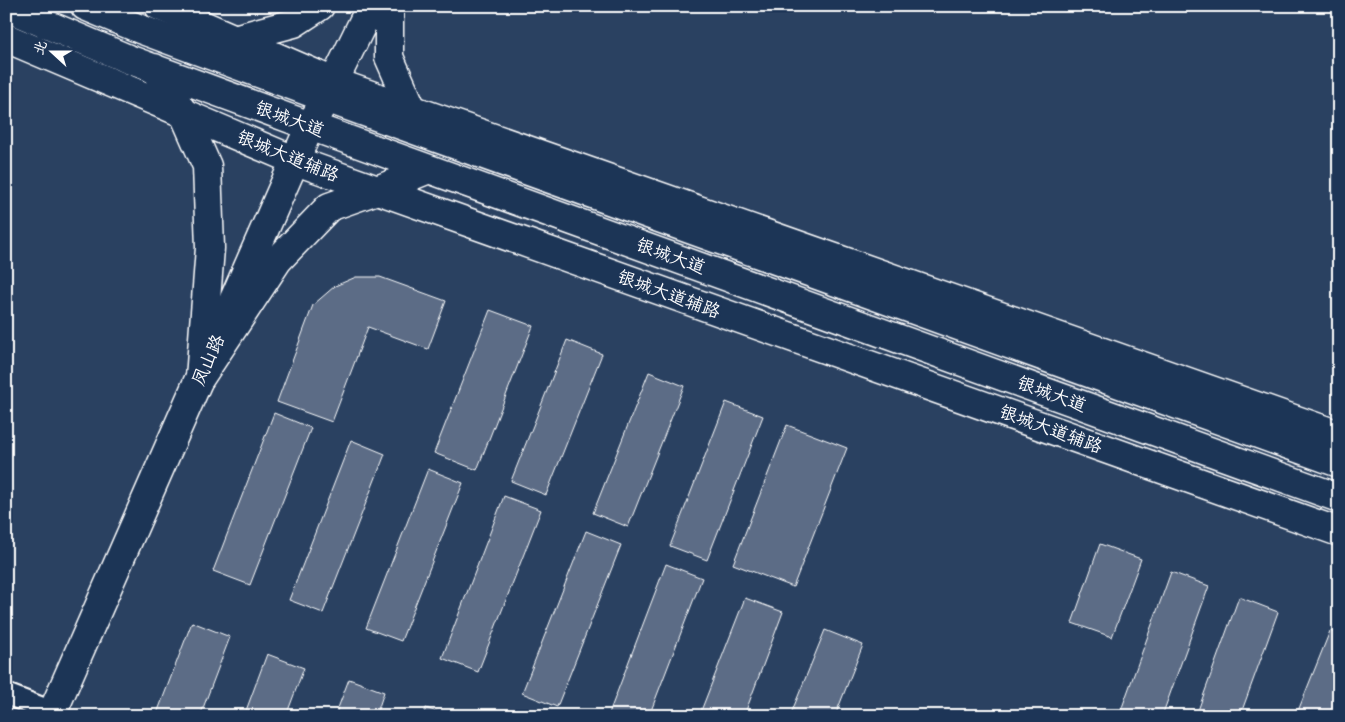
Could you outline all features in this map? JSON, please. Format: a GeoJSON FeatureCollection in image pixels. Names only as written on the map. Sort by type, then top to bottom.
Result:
{"type":"FeatureCollection","features":[{"type":"Feature","properties":{"kind":"main road","name":"银城大道"},"geometry":{"type":"LineString","coordinates":[[85,6],[185,46],[330,90],[438,138],[1339,463]]}},
{"type":"Feature","properties":{"kind":"main road"},"geometry":{"type":"LineString","coordinates":[[158,6],[234,39],[330,90],[412,109],[1339,435]]}},
{"type":"Feature","properties":{"kind":"main road"},"geometry":{"type":"LineString","coordinates":[[185,46],[234,39],[294,23],[320,6]]}},
{"type":"Feature","properties":{"kind":"main road","name":"凤山路"},"geometry":{"type":"LineString","coordinates":[[52,714],[310,126],[372,6]]}},
{"type":"Feature","properties":{"kind":"main road"},"geometry":{"type":"LineString","coordinates":[[389,6],[388,57],[412,109],[438,138]]}},
{"type":"Feature","properties":{"kind":"main road","name":"银城大道"},"geometry":{"type":"LineString","coordinates":[[6,7],[154,68],[310,126],[1339,498]]}},
{"type":"Feature","properties":{"kind":"main road","name":"银城大道辅路"},"geometry":{"type":"LineString","coordinates":[[6,38],[296,161],[1339,532]]}},
{"type":"Feature","properties":{"kind":"main road"},"geometry":{"type":"LineString","coordinates":[[154,68],[184,114],[207,166],[210,248],[200,378]]}},
{"type":"Feature","properties":{"kind":"main road"},"geometry":{"type":"LineString","coordinates":[[200,378],[278,260],[329,207],[428,169]]}},
{"type":"Feature","properties":{"kind":"street"},"geometry":{"type":"LineString","coordinates":[[6,694],[52,714]]}},
{"type":"Feature","properties":{"kind":"building"},"geometry":{"type":"Polygon","coordinates":[[[356,277],[380,277],[446,301],[428,349],[368,327],[332,422],[277,402],[313,305],[335,286],[356,277]]]}},
{"type":"Feature","properties":{"kind":"building"},"geometry":{"type":"Polygon","coordinates":[[[490,310],[533,326],[477,470],[434,453],[490,310]]]}},
{"type":"Feature","properties":{"kind":"building"},"geometry":{"type":"Polygon","coordinates":[[[567,340],[602,354],[546,495],[511,481],[567,340]]]}},
{"type":"Feature","properties":{"kind":"building"},"geometry":{"type":"Polygon","coordinates":[[[649,372],[684,386],[628,527],[593,513],[649,372]]]}},
{"type":"Feature","properties":{"kind":"building"},"geometry":{"type":"Polygon","coordinates":[[[726,402],[763,416],[707,560],[670,546],[726,402]]]}},
{"type":"Feature","properties":{"kind":"building"},"geometry":{"type":"Polygon","coordinates":[[[274,413],[311,428],[250,585],[213,571],[274,413]]]}},
{"type":"Feature","properties":{"kind":"building"},"geometry":{"type":"Polygon","coordinates":[[[787,425],[847,448],[793,587],[733,564],[787,425]]]}},
{"type":"Feature","properties":{"kind":"building"},"geometry":{"type":"Polygon","coordinates":[[[351,440],[385,454],[323,613],[289,600],[351,440]]]}},
{"type":"Feature","properties":{"kind":"building"},"geometry":{"type":"Polygon","coordinates":[[[428,469],[463,483],[401,641],[366,628],[428,469]]]}},
{"type":"Feature","properties":{"kind":"building"},"geometry":{"type":"Polygon","coordinates":[[[504,496],[541,510],[478,672],[442,658],[504,496]]]}},
{"type":"Feature","properties":{"kind":"building"},"geometry":{"type":"Polygon","coordinates":[[[586,531],[621,545],[557,707],[522,693],[586,531]]]}},
{"type":"Feature","properties":{"kind":"building"},"geometry":{"type":"Polygon","coordinates":[[[1100,544],[1141,559],[1112,637],[1072,623],[1100,544]]]}},
{"type":"Feature","properties":{"kind":"building"},"geometry":{"type":"Polygon","coordinates":[[[666,564],[702,578],[649,716],[608,716],[666,564]]]}},
{"type":"Feature","properties":{"kind":"building"},"geometry":{"type":"Polygon","coordinates":[[[1171,572],[1209,586],[1162,716],[1126,716],[1120,713],[1171,572]]]}},
{"type":"Feature","properties":{"kind":"building"},"geometry":{"type":"Polygon","coordinates":[[[1239,597],[1278,612],[1240,716],[1196,716],[1239,597]]]}},
{"type":"Feature","properties":{"kind":"building"},"geometry":{"type":"Polygon","coordinates":[[[745,598],[783,612],[744,716],[699,716],[745,598]]]}},
{"type":"Feature","properties":{"kind":"building"},"geometry":{"type":"Polygon","coordinates":[[[192,622],[230,637],[200,716],[156,716],[192,622]]]}},
{"type":"Feature","properties":{"kind":"building"},"geometry":{"type":"Polygon","coordinates":[[[825,630],[863,645],[835,716],[790,716],[825,630]]]}},
{"type":"Feature","properties":{"kind":"building"},"geometry":{"type":"Polygon","coordinates":[[[1330,631],[1339,635],[1339,716],[1296,716],[1330,631]]]}},
{"type":"Feature","properties":{"kind":"building"},"geometry":{"type":"Polygon","coordinates":[[[267,654],[304,668],[286,716],[244,716],[267,654]]]}},
{"type":"Feature","properties":{"kind":"building"},"geometry":{"type":"Polygon","coordinates":[[[349,679],[384,692],[376,716],[335,716],[349,679]]]}},
{"type":"Feature","properties":{"kind":"building"},"geometry":{"type":"Polygon","coordinates":[[[426,708],[448,716],[423,716],[426,708]]]}}]}
